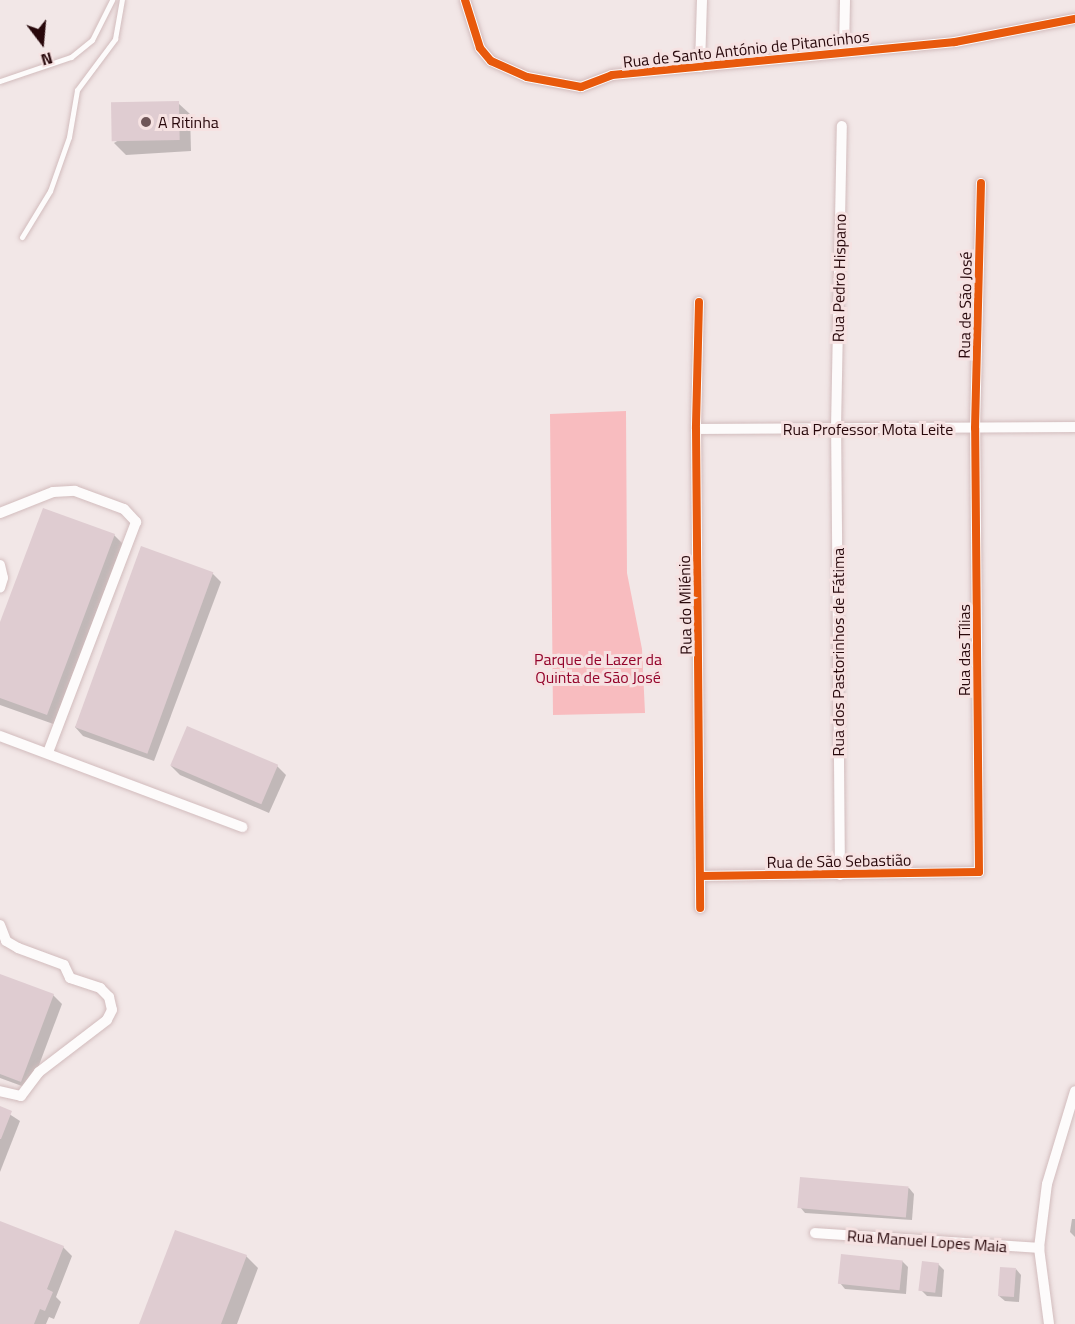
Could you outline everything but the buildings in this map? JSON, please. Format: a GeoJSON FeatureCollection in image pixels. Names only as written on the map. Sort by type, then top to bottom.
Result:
{"type":"FeatureCollection","features":[{"type":"Feature","properties":{"kind":"street","name":"Rua de Santo António de Pitancinhos"},"geometry":{"type":"LineString","coordinates":[[465,0],[483,53],[500,66],[562,86],[590,87],[612,75],[955,42],[1075,19]]}},
{"type":"Feature","properties":{"kind":"street"},"geometry":{"type":"LineString","coordinates":[[700,68],[702,0]]}},
{"type":"Feature","properties":{"kind":"street"},"geometry":{"type":"LineString","coordinates":[[844,52],[845,0]]}},
{"type":"Feature","properties":{"kind":"street","name":"Rua Pedro Hispano"},"geometry":{"type":"LineString","coordinates":[[836,429],[842,126]]}},
{"type":"Feature","properties":{"kind":"street","name":"Rua de São José"},"geometry":{"type":"LineString","coordinates":[[975,428],[981,183]]}},
{"type":"Feature","properties":{"kind":"street","name":"Rua do Milénio"},"geometry":{"type":"LineString","coordinates":[[699,302],[696,429],[700,908]]}},
{"type":"Feature","properties":{"kind":"street","name":"Rua Professor Mota Leite"},"geometry":{"type":"LineString","coordinates":[[696,429],[1075,427]]}},
{"type":"Feature","properties":{"kind":"street","name":"Rua das Tílias"},"geometry":{"type":"LineString","coordinates":[[975,428],[979,872]]}},
{"type":"Feature","properties":{"kind":"street","name":"Rua dos Pastorinhos de Fátima"},"geometry":{"type":"LineString","coordinates":[[836,429],[840,875]]}},
{"type":"Feature","properties":{"kind":"street"},"geometry":{"type":"LineString","coordinates":[[0,513],[53,492],[75,491],[113,504],[136,522],[48,753]]}},
{"type":"Feature","properties":{"kind":"street"},"geometry":{"type":"LineString","coordinates":[[0,565],[3,578],[0,588]]}},
{"type":"Feature","properties":{"kind":"street"},"geometry":{"type":"LineString","coordinates":[[0,736],[242,827]]}},
{"type":"Feature","properties":{"kind":"street","name":"Rua de São Sebastião"},"geometry":{"type":"LineString","coordinates":[[700,876],[979,872]]}},
{"type":"Feature","properties":{"kind":"street"},"geometry":{"type":"LineString","coordinates":[[0,925],[6,941],[18,948],[64,965],[70,978],[100,988],[109,997],[112,1010],[107,1020],[39,1072],[21,1096],[0,1091]]}},
{"type":"Feature","properties":{"kind":"street"},"geometry":{"type":"LineString","coordinates":[[1049,1324],[1039,1248],[1047,1184],[1075,1091]]}},
{"type":"Feature","properties":{"kind":"street","name":"Rua Manuel Lopes Maia"},"geometry":{"type":"LineString","coordinates":[[815,1233],[1039,1248]]}},
{"type":"Feature","properties":{"kind":"lane"},"geometry":{"type":"LineString","coordinates":[[0,81],[71,57],[92,40],[112,0]]}},
{"type":"Feature","properties":{"kind":"lane"},"geometry":{"type":"LineString","coordinates":[[22,237],[50,191],[74,120],[76,90],[115,39],[122,0]]}},
{"type":"Feature","properties":{"kind":"green space","name":"Parque de Lazer da Quinta de São José"},"geometry":{"type":"Polygon","coordinates":[[[626,411],[627,573],[642,649],[645,713],[553,715],[550,414],[626,411]]]}},
{"type":"Feature","properties":{"kind":"cycle path"},"geometry":{"type":"LineString","coordinates":[[465,0],[480,48],[491,61],[527,77],[581,87],[612,75],[955,42],[1075,19]]}},
{"type":"Feature","properties":{"kind":"cycle path"},"geometry":{"type":"LineString","coordinates":[[700,876],[979,872],[975,428],[981,183]]}},
{"type":"Feature","properties":{"kind":"cycle path"},"geometry":{"type":"LineString","coordinates":[[699,302],[696,429],[700,908]]}},
{"type":"Feature","properties":{"kind":"place","name":"A Ritinha"},"geometry":{"type":"Point","coordinates":[146,122]}}]}
